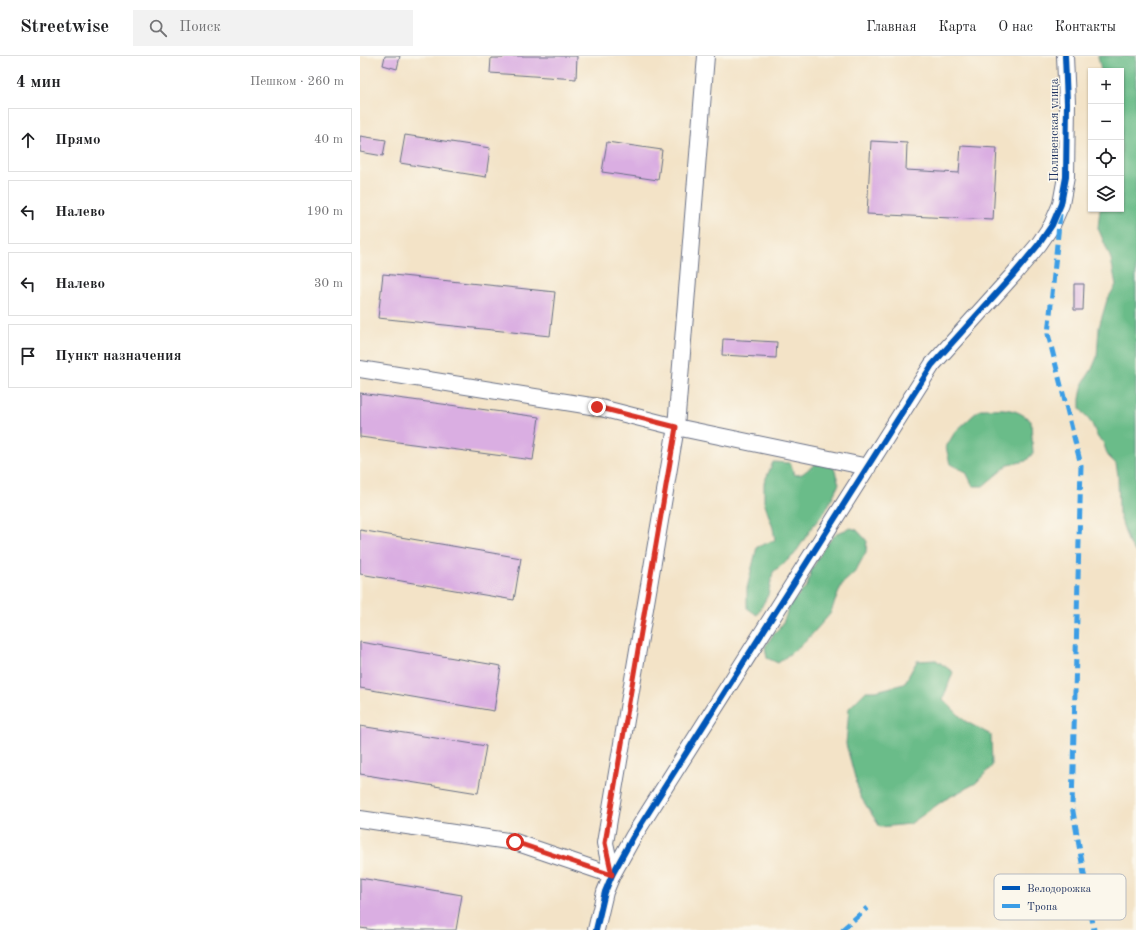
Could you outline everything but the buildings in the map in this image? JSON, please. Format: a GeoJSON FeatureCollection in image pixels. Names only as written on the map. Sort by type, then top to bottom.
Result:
{"type":"FeatureCollection","features":[{"type":"Feature","properties":{"kind":"street"},"geometry":{"type":"LineString","coordinates":[[612,875],[605,843],[676,427],[706,56]]}},
{"type":"Feature","properties":{"kind":"street","name":"Поливенская улица"},"geometry":{"type":"LineString","coordinates":[[596,930],[605,892],[612,875],[638,831],[932,365],[1013,275],[1039,244],[1052,225],[1061,204],[1066,177],[1067,103],[1065,56]]}},
{"type":"Feature","properties":{"kind":"street"},"geometry":{"type":"LineString","coordinates":[[360,369],[597,407],[676,427],[868,467]]}},
{"type":"Feature","properties":{"kind":"street"},"geometry":{"type":"LineString","coordinates":[[360,819],[515,842],[612,875]]}},
{"type":"Feature","properties":{"kind":"green space"},"geometry":{"type":"Polygon","coordinates":[[[1098,56],[1136,56],[1136,553],[1128,541],[1119,513],[1118,475],[1116,464],[1108,456],[1103,442],[1098,438],[1092,424],[1080,408],[1083,383],[1092,369],[1097,357],[1099,327],[1107,300],[1116,285],[1111,259],[1098,228],[1100,212],[1124,212],[1124,68],[1100,68],[1098,56]]]}},
{"type":"Feature","properties":{"kind":"green space"},"geometry":{"type":"Polygon","coordinates":[[[980,409],[1007,409],[1025,416],[1031,421],[1033,453],[1026,461],[1008,465],[983,486],[973,486],[966,472],[950,464],[946,447],[955,432],[980,409]]]}},
{"type":"Feature","properties":{"kind":"green space"},"geometry":{"type":"Polygon","coordinates":[[[773,462],[790,463],[795,475],[802,474],[818,462],[834,468],[839,484],[826,510],[813,526],[794,555],[773,572],[768,595],[757,615],[747,608],[747,588],[757,547],[775,540],[773,528],[764,502],[764,483],[773,462]]]}},
{"type":"Feature","properties":{"kind":"green space"},"geometry":{"type":"Polygon","coordinates":[[[851,528],[857,530],[867,541],[866,552],[855,572],[842,584],[830,614],[806,641],[778,663],[767,658],[765,647],[774,633],[782,625],[791,603],[807,586],[811,571],[825,546],[837,533],[851,528]]]}},
{"type":"Feature","properties":{"kind":"green space"},"geometry":{"type":"Polygon","coordinates":[[[936,660],[953,672],[943,699],[965,721],[991,735],[992,766],[976,783],[944,800],[910,824],[880,827],[860,796],[846,744],[849,708],[866,691],[876,691],[904,684],[917,661],[936,660]]]}},
{"type":"Feature","properties":{"kind":"marked path"},"geometry":{"type":"LineString","coordinates":[[1060,214],[1048,334],[1081,465],[1072,806],[1084,874]]}},
{"type":"Feature","properties":{"kind":"marked path"},"geometry":{"type":"LineString","coordinates":[[842,930],[867,908]]}},
{"type":"Feature","properties":{"kind":"marked path"},"geometry":{"type":"LineString","coordinates":[[1092,920],[1094,930]]}},
{"type":"Feature","properties":{"kind":"cycle path"},"geometry":{"type":"LineString","coordinates":[[596,930],[605,892],[612,875],[633,837],[932,365],[1013,275],[1039,244],[1052,225],[1061,204],[1066,177],[1067,103],[1065,56]]}},
{"type":"Feature","properties":{"kind":"route"},"geometry":{"type":"LineString","coordinates":[[515,842],[612,875],[605,843],[676,427],[597,407]]}}]}
